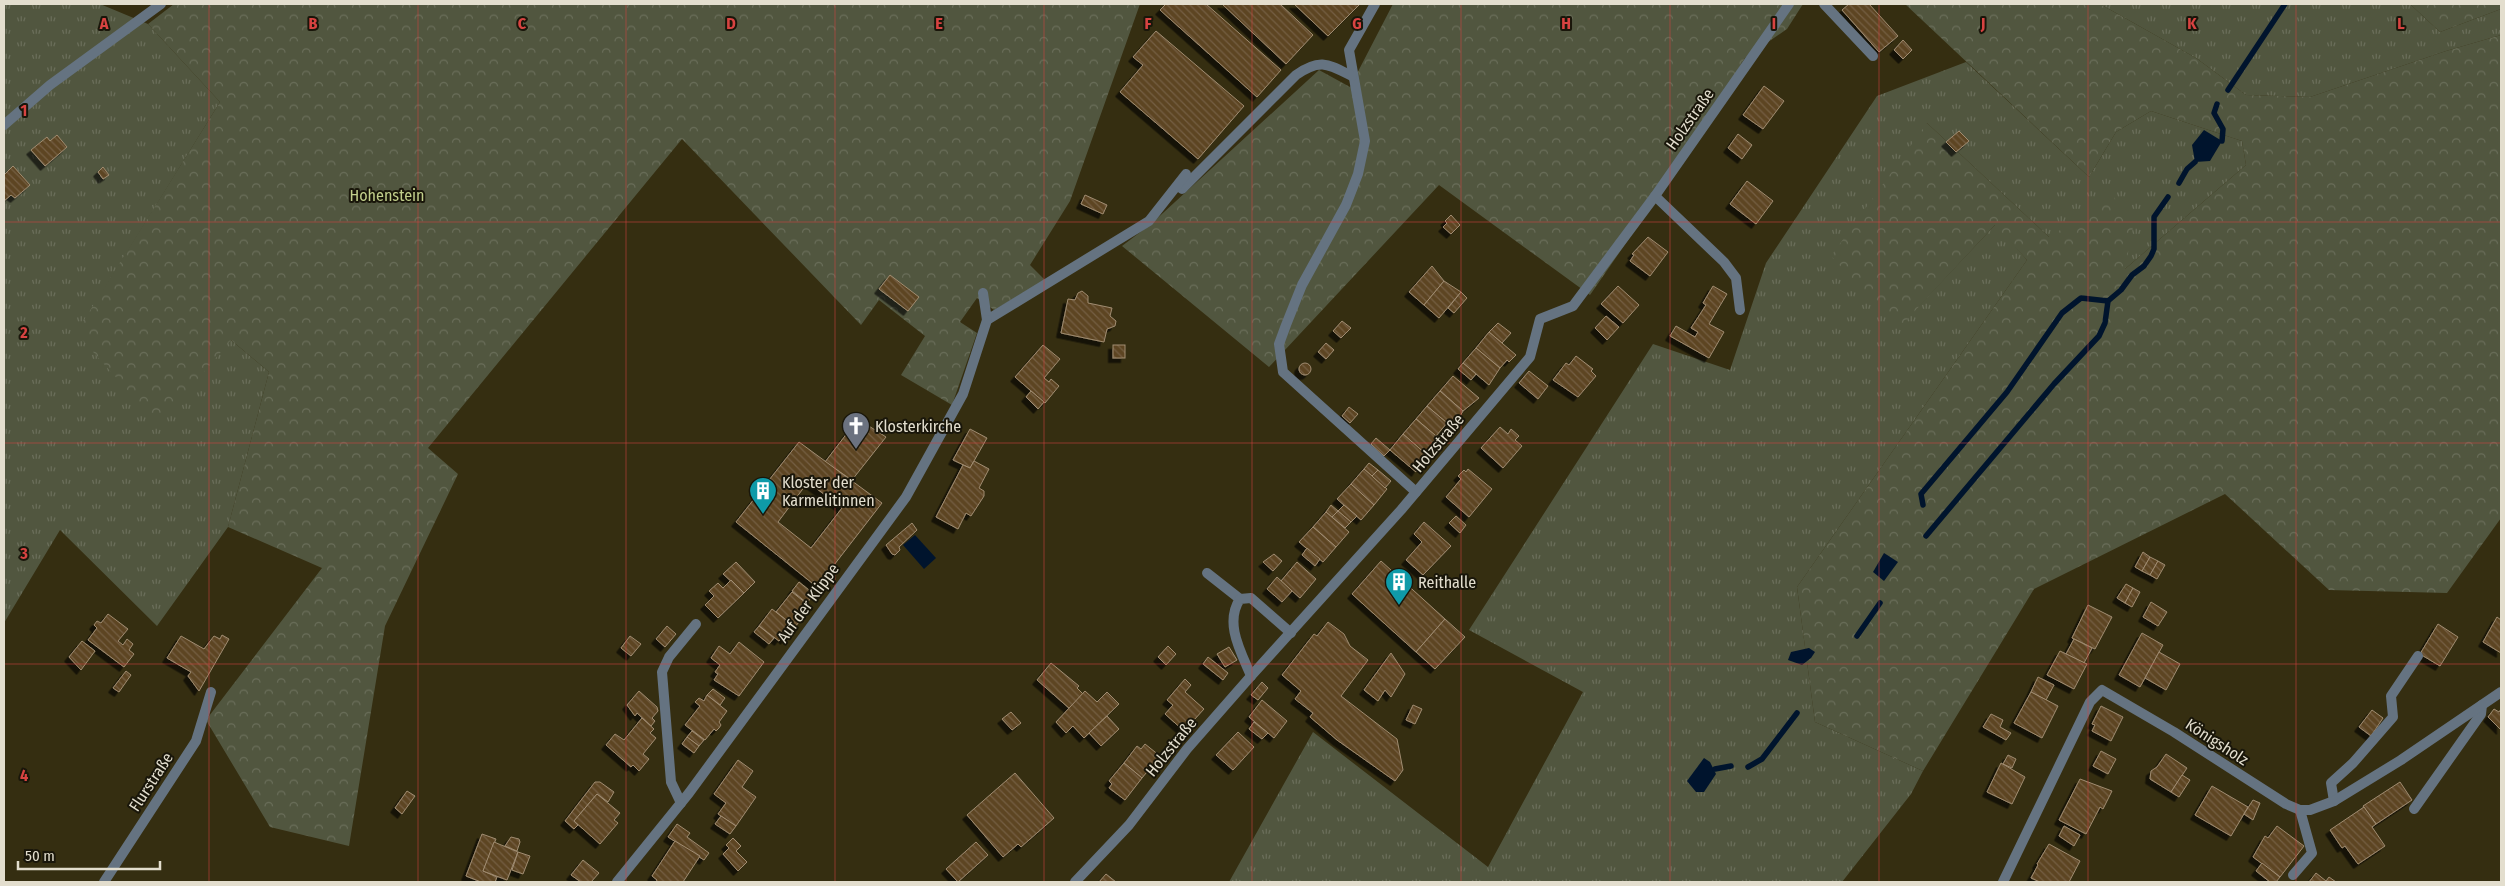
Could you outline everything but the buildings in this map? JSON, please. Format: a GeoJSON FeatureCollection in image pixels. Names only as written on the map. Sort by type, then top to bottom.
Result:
{"type":"FeatureCollection","features":[{"type":"Feature","properties":{"kind":"street"},"geometry":{"type":"LineString","coordinates":[[4,125],[50,85],[160,4]]}},
{"type":"Feature","properties":{"kind":"street"},"geometry":{"type":"LineString","coordinates":[[1375,4],[1349,50],[1352,76],[1365,141],[1358,174],[1346,205],[1302,285],[1279,344],[1283,372],[1416,492]]}},
{"type":"Feature","properties":{"kind":"street","name":"Holzstraße"},"geometry":{"type":"LineString","coordinates":[[1075,882],[1128,826],[1187,749],[1416,492],[1530,357],[1540,319],[1573,306],[1655,196],[1789,4]]}},
{"type":"Feature","properties":{"kind":"street"},"geometry":{"type":"LineString","coordinates":[[1824,4],[1873,56]]}},
{"type":"Feature","properties":{"kind":"street"},"geometry":{"type":"LineString","coordinates":[[983,293],[987,320],[1149,221],[1296,75],[1310,65],[1325,63],[1352,76]]}},
{"type":"Feature","properties":{"kind":"street"},"geometry":{"type":"LineString","coordinates":[[1149,221],[1186,174]]}},
{"type":"Feature","properties":{"kind":"street"},"geometry":{"type":"LineString","coordinates":[[1655,196],[1724,262],[1736,278],[1740,310]]}},
{"type":"Feature","properties":{"kind":"street","name":"Auf der Klippe"},"geometry":{"type":"LineString","coordinates":[[617,882],[681,803],[906,497],[963,394],[987,320]]}},
{"type":"Feature","properties":{"kind":"street"},"geometry":{"type":"LineString","coordinates":[[1207,573],[1240,599],[1251,598],[1291,633]]}},
{"type":"Feature","properties":{"kind":"street"},"geometry":{"type":"LineString","coordinates":[[1240,599],[1236,607],[1234,624],[1237,642],[1251,676]]}},
{"type":"Feature","properties":{"kind":"street"},"geometry":{"type":"LineString","coordinates":[[681,803],[671,782],[662,672],[669,657],[696,624]]}},
{"type":"Feature","properties":{"kind":"street"},"geometry":{"type":"LineString","coordinates":[[2334,802],[2331,783],[2353,763],[2393,717],[2391,696],[2418,656]]}},
{"type":"Feature","properties":{"kind":"street","name":"Königsholz"},"geometry":{"type":"LineString","coordinates":[[2003,882],[2090,702],[2102,690],[2174,732],[2286,804],[2300,810]]}},
{"type":"Feature","properties":{"kind":"street","name":"Flurstraße"},"geometry":{"type":"LineString","coordinates":[[104,882],[196,741],[211,692]]}},
{"type":"Feature","properties":{"kind":"street"},"geometry":{"type":"LineString","coordinates":[[2293,875],[2312,853],[2300,810],[2318,809],[2334,802],[2401,760],[2501,692]]}},
{"type":"Feature","properties":{"kind":"street"},"geometry":{"type":"LineString","coordinates":[[2414,809],[2481,714],[2482,705]]}},
{"type":"Feature","properties":{"kind":"green space"},"geometry":{"type":"Polygon","coordinates":[[[4,4],[100,4],[148,24],[220,102],[77,333],[231,340],[269,372],[228,527],[157,626],[60,530],[4,623],[4,4]]]}},
{"type":"Feature","properties":{"kind":"green space","name":"Hohenstein"},"geometry":{"type":"Polygon","coordinates":[[[174,4],[1140,4],[1070,201],[1030,265],[1045,280],[994,310],[977,298],[960,322],[977,333],[952,405],[901,375],[925,336],[879,300],[861,325],[682,139],[428,448],[458,474],[385,626],[349,846],[270,827],[206,720],[322,568],[228,527],[269,372],[231,340],[159,425],[76,333],[220,102],[148,24],[174,4]]]}},
{"type":"Feature","properties":{"kind":"green space"},"geometry":{"type":"Polygon","coordinates":[[[1393,4],[1803,4],[1787,29],[1745,58],[1662,191],[1590,295],[1439,185],[1269,367],[1122,246],[1151,224],[1319,70],[1350,87],[1393,4]]]}},
{"type":"Feature","properties":{"kind":"green space"},"geometry":{"type":"Polygon","coordinates":[[[1905,4],[2100,4],[2196,58],[2246,95],[2310,97],[2446,51],[2501,35],[2501,518],[2447,593],[2329,590],[2225,494],[2034,589],[1923,771],[1815,722],[1797,587],[2027,260],[1995,225],[1898,329],[1831,256],[1927,123],[2049,237],[2114,197],[2133,227],[2125,269],[2246,165],[2242,141],[2151,111],[2116,132],[2089,177],[1905,4]]]}},
{"type":"Feature","properties":{"kind":"green space"},"geometry":{"type":"Polygon","coordinates":[[[2100,4],[2410,4],[2440,32],[2501,9],[2501,35],[2446,51],[2310,97],[2246,95],[2196,58],[2100,4]]]}},
{"type":"Feature","properties":{"kind":"green space"},"geometry":{"type":"Polygon","coordinates":[[[2410,4],[2501,4],[2501,9],[2440,32],[2410,4]]]}},
{"type":"Feature","properties":{"kind":"green space"},"geometry":{"type":"Polygon","coordinates":[[[1966,62],[2089,177],[2116,132],[2151,111],[2242,141],[2246,165],[2125,269],[2049,237],[1927,123],[1898,328],[1996,224],[2027,260],[1797,587],[1815,722],[1923,771],[1911,794],[1842,882],[1229,882],[1313,732],[1488,867],[1583,692],[1469,630],[1653,344],[1730,370],[1766,263],[1877,96],[1966,62]]]}},
{"type":"Feature","properties":{"kind":"water"},"geometry":{"type":"Polygon","coordinates":[[[2204,130],[2222,141],[2210,161],[2195,162],[2192,145],[2204,130]]]}},
{"type":"Feature","properties":{"kind":"water"},"geometry":{"type":"Polygon","coordinates":[[[915,535],[936,558],[924,569],[903,545],[915,535]]]}},
{"type":"Feature","properties":{"kind":"water"},"geometry":{"type":"Polygon","coordinates":[[[1884,553],[1898,562],[1884,581],[1873,572],[1884,553]]]}},
{"type":"Feature","properties":{"kind":"water"},"geometry":{"type":"Polygon","coordinates":[[[1809,648],[1815,652],[1802,665],[1788,660],[1791,652],[1809,648]]]}},
{"type":"Feature","properties":{"kind":"water"},"geometry":{"type":"Polygon","coordinates":[[[1704,758],[1710,762],[1716,774],[1704,792],[1696,792],[1687,781],[1704,758]]]}},
{"type":"Feature","properties":{"kind":"waterway"},"geometry":{"type":"LineString","coordinates":[[2228,90],[2285,4]]}},
{"type":"Feature","properties":{"kind":"waterway"},"geometry":{"type":"LineString","coordinates":[[2217,104],[2214,113],[2223,129],[2222,141]]}},
{"type":"Feature","properties":{"kind":"waterway"},"geometry":{"type":"LineString","coordinates":[[2179,183],[2187,169],[2195,162]]}},
{"type":"Feature","properties":{"kind":"waterway"},"geometry":{"type":"LineString","coordinates":[[1926,536],[2054,384],[2099,336],[2105,323],[2108,301],[2121,290],[2132,275],[2144,266],[2151,256],[2154,249],[2154,217],[2168,197]]}},
{"type":"Feature","properties":{"kind":"waterway"},"geometry":{"type":"LineString","coordinates":[[1923,505],[1921,494],[2007,392],[2062,313],[2081,298],[2108,301]]}},
{"type":"Feature","properties":{"kind":"waterway"},"geometry":{"type":"LineString","coordinates":[[1857,636],[1880,603]]}},
{"type":"Feature","properties":{"kind":"waterway"},"geometry":{"type":"LineString","coordinates":[[1748,767],[1762,759],[1797,713]]}},
{"type":"Feature","properties":{"kind":"waterway"},"geometry":{"type":"LineString","coordinates":[[1715,769],[1731,766]]}},
{"type":"Feature","properties":{"kind":"place","name":"Klosterkirche"},"geometry":{"type":"Point","coordinates":[856,450]}},
{"type":"Feature","properties":{"kind":"place","name":"Kloster der Karmelitinnen"},"geometry":{"type":"Point","coordinates":[763,515]}},
{"type":"Feature","properties":{"kind":"place","name":"Reithalle"},"geometry":{"type":"Point","coordinates":[1399,606]}}]}
